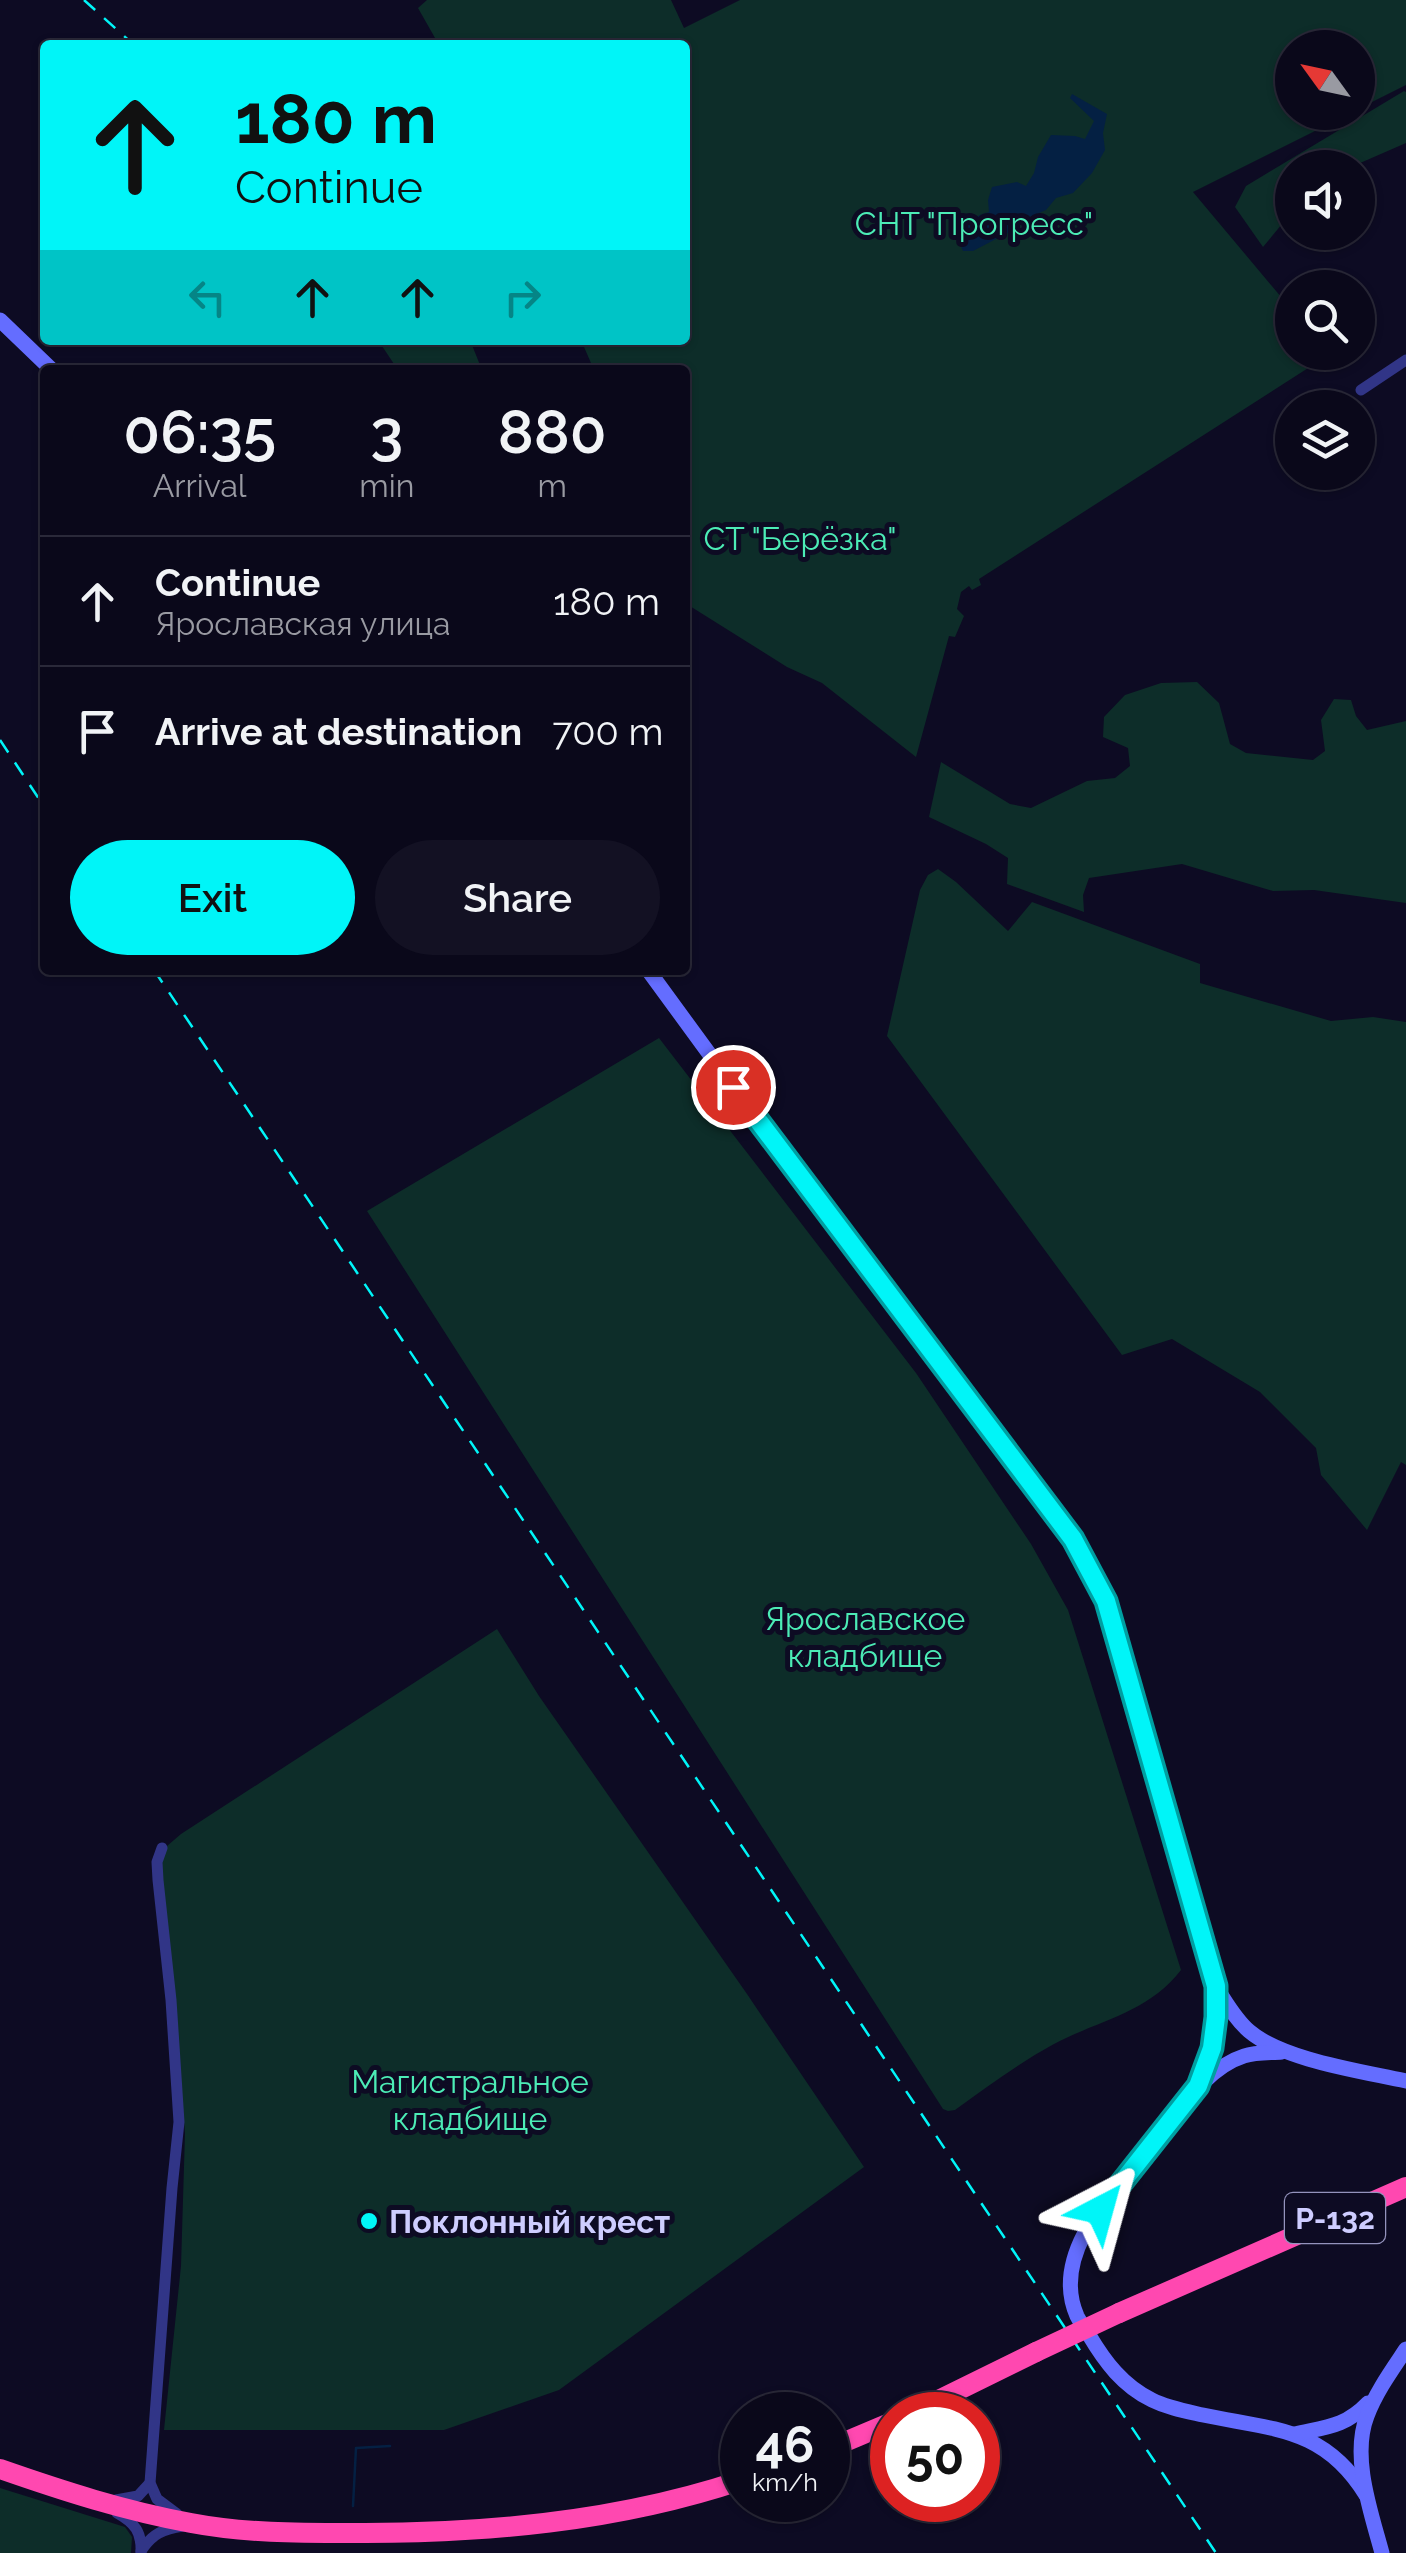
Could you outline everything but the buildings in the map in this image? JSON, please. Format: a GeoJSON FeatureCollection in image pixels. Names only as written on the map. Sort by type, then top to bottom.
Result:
{"type":"FeatureCollection","features":[{"type":"Feature","properties":{"kind":"highway","name":"Р-132"},"geometry":{"type":"LineString","coordinates":[[955,2392],[1119,2314],[1406,2187]]}},
{"type":"Feature","properties":{"kind":"highway"},"geometry":{"type":"LineString","coordinates":[[0,2469],[91,2500],[194,2524],[286,2533],[413,2532],[568,2521],[720,2486]]}},
{"type":"Feature","properties":{"kind":"main road"},"geometry":{"type":"LineString","coordinates":[[0,320],[47,365]]}},
{"type":"Feature","properties":{"kind":"main road"},"geometry":{"type":"LineString","coordinates":[[652,975],[1073,1539],[1106,1601],[1216,1986],[1235,2017],[1250,2032],[1282,2052]]}},
{"type":"Feature","properties":{"kind":"main road"},"geometry":{"type":"LineString","coordinates":[[1198,2086],[1212,2048],[1216,1986]]}},
{"type":"Feature","properties":{"kind":"main road"},"geometry":{"type":"LineString","coordinates":[[1366,2495],[1351,2471],[1323,2446],[1295,2434],[1172,2408],[1127,2384],[1103,2358],[1076,2314],[1071,2287],[1073,2259],[1081,2238],[1100,2210],[1198,2086],[1228,2064],[1246,2055],[1282,2052],[1406,2081]]}},
{"type":"Feature","properties":{"kind":"main road"},"geometry":{"type":"LineString","coordinates":[[1382,2553],[1361,2461],[1365,2420],[1406,2348]]}},
{"type":"Feature","properties":{"kind":"main road"},"geometry":{"type":"LineString","coordinates":[[1295,2434],[1354,2418],[1378,2393]]}},
{"type":"Feature","properties":{"kind":"street"},"geometry":{"type":"LineString","coordinates":[[1360,390],[1406,360]]}},
{"type":"Feature","properties":{"kind":"street"},"geometry":{"type":"LineString","coordinates":[[162,1848],[157,1862],[180,2122],[150,2483],[157,2499],[194,2524]]}},
{"type":"Feature","properties":{"kind":"street"},"geometry":{"type":"LineString","coordinates":[[91,2500],[131,2498],[150,2483]]}},
{"type":"Feature","properties":{"kind":"street"},"geometry":{"type":"LineString","coordinates":[[91,2500],[130,2520],[141,2539],[141,2552]]}},
{"type":"Feature","properties":{"kind":"street"},"geometry":{"type":"LineString","coordinates":[[141,2552],[157,2533],[194,2524]]}},
{"type":"Feature","properties":{"kind":"green space","name":"СНТ \"Прогресс\""},"geometry":{"type":"Polygon","coordinates":[[[427,0],[671,0],[684,28],[740,0],[1406,0],[1406,85],[1375,100],[1375,30],[1275,30],[1275,130],[1317,130],[1193,192],[1275,290],[1275,370],[1305,370],[979,579],[981,585],[972,590],[969,586],[961,592],[957,609],[964,616],[955,637],[949,636],[916,757],[822,683],[787,667],[690,606],[690,365],[592,365],[583,345],[690,345],[690,40],[436,40],[418,8],[427,0]]]}},
{"type":"Feature","properties":{"kind":"green space"},"geometry":{"type":"Polygon","coordinates":[[[1406,92],[1406,143],[1375,157],[1375,150],[1306,150],[1339,130],[1375,130],[1375,108],[1406,92]]]}},
{"type":"Feature","properties":{"kind":"green space"},"geometry":{"type":"Polygon","coordinates":[[[1275,169],[1275,233],[1263,247],[1235,207],[1246,186],[1275,169]]]}},
{"type":"Feature","properties":{"kind":"green space"},"geometry":{"type":"Polygon","coordinates":[[[381,345],[472,345],[480,365],[395,365],[381,345]]]}},
{"type":"Feature","properties":{"kind":"green space"},"geometry":{"type":"Polygon","coordinates":[[[1197,682],[1219,703],[1230,744],[1246,753],[1313,760],[1325,751],[1321,720],[1334,699],[1351,700],[1356,716],[1367,730],[1406,721],[1406,903],[1314,890],[1273,891],[1182,864],[1089,878],[1083,895],[1084,912],[1007,884],[1008,858],[929,817],[941,762],[1010,804],[1031,808],[1087,781],[1115,778],[1130,766],[1128,748],[1103,737],[1104,717],[1125,695],[1161,683],[1197,682]]]}},
{"type":"Feature","properties":{"kind":"green space"},"geometry":{"type":"Polygon","coordinates":[[[938,869],[1008,931],[1032,902],[1200,964],[1200,983],[1331,1021],[1373,1017],[1406,1022],[1406,1465],[1401,1462],[1367,1530],[1321,1475],[1316,1448],[1260,1392],[1172,1339],[1122,1355],[887,1036],[920,890],[928,875],[938,869]]]}},
{"type":"Feature","properties":{"kind":"green space","name":"Ярославское кладбище"},"geometry":{"type":"Polygon","coordinates":[[[659,1038],[916,1373],[1031,1544],[1068,1610],[1181,1970],[1168,1985],[1138,2006],[1041,2051],[955,2110],[943,2109],[367,1211],[659,1038]]]}},
{"type":"Feature","properties":{"kind":"green space","name":"Магистральное кладбище"},"geometry":{"type":"Polygon","coordinates":[[[497,1629],[539,1696],[864,2167],[559,2390],[444,2430],[164,2430],[181,2266],[185,2133],[161,1859],[167,1846],[181,1834],[497,1629]]]}},
{"type":"Feature","properties":{"kind":"green space"},"geometry":{"type":"Polygon","coordinates":[[[0,2488],[125,2527],[132,2537],[131,2553],[0,2553],[0,2488]]]}},
{"type":"Feature","properties":{"kind":"water"},"geometry":{"type":"Polygon","coordinates":[[[1072,94],[1107,114],[1105,150],[1092,173],[1073,193],[1056,198],[1046,210],[1025,219],[1019,227],[973,251],[963,251],[957,237],[970,221],[989,212],[992,187],[1017,182],[1026,186],[1051,135],[1085,139],[1094,121],[1070,98],[1072,94]]]}},
{"type":"Feature","properties":{"kind":"waterway"},"geometry":{"type":"LineString","coordinates":[[353,2506],[356,2448],[390,2446]]}},
{"type":"Feature","properties":{"kind":"railway"},"geometry":{"type":"LineString","coordinates":[[84,0],[128,40]]}},
{"type":"Feature","properties":{"kind":"railway"},"geometry":{"type":"LineString","coordinates":[[0,740],[40,800]]}},
{"type":"Feature","properties":{"kind":"railway"},"geometry":{"type":"LineString","coordinates":[[157,975],[1216,2553]]}},
{"type":"Feature","properties":{"kind":"place","name":"Поклонный крест"},"geometry":{"type":"Point","coordinates":[369,2221]}},
{"type":"Feature","properties":{"kind":"route"},"geometry":{"type":"LineString","coordinates":[[733,1087],[1073,1539],[1106,1601],[1216,1986],[1216,2017],[1212,2048],[1198,2086],[1100,2210]]}},
{"type":"Feature","properties":{"kind":"park label","name":"СТ \"Берёзка\""},"geometry":{"type":"Point","coordinates":[800,538]}}]}
